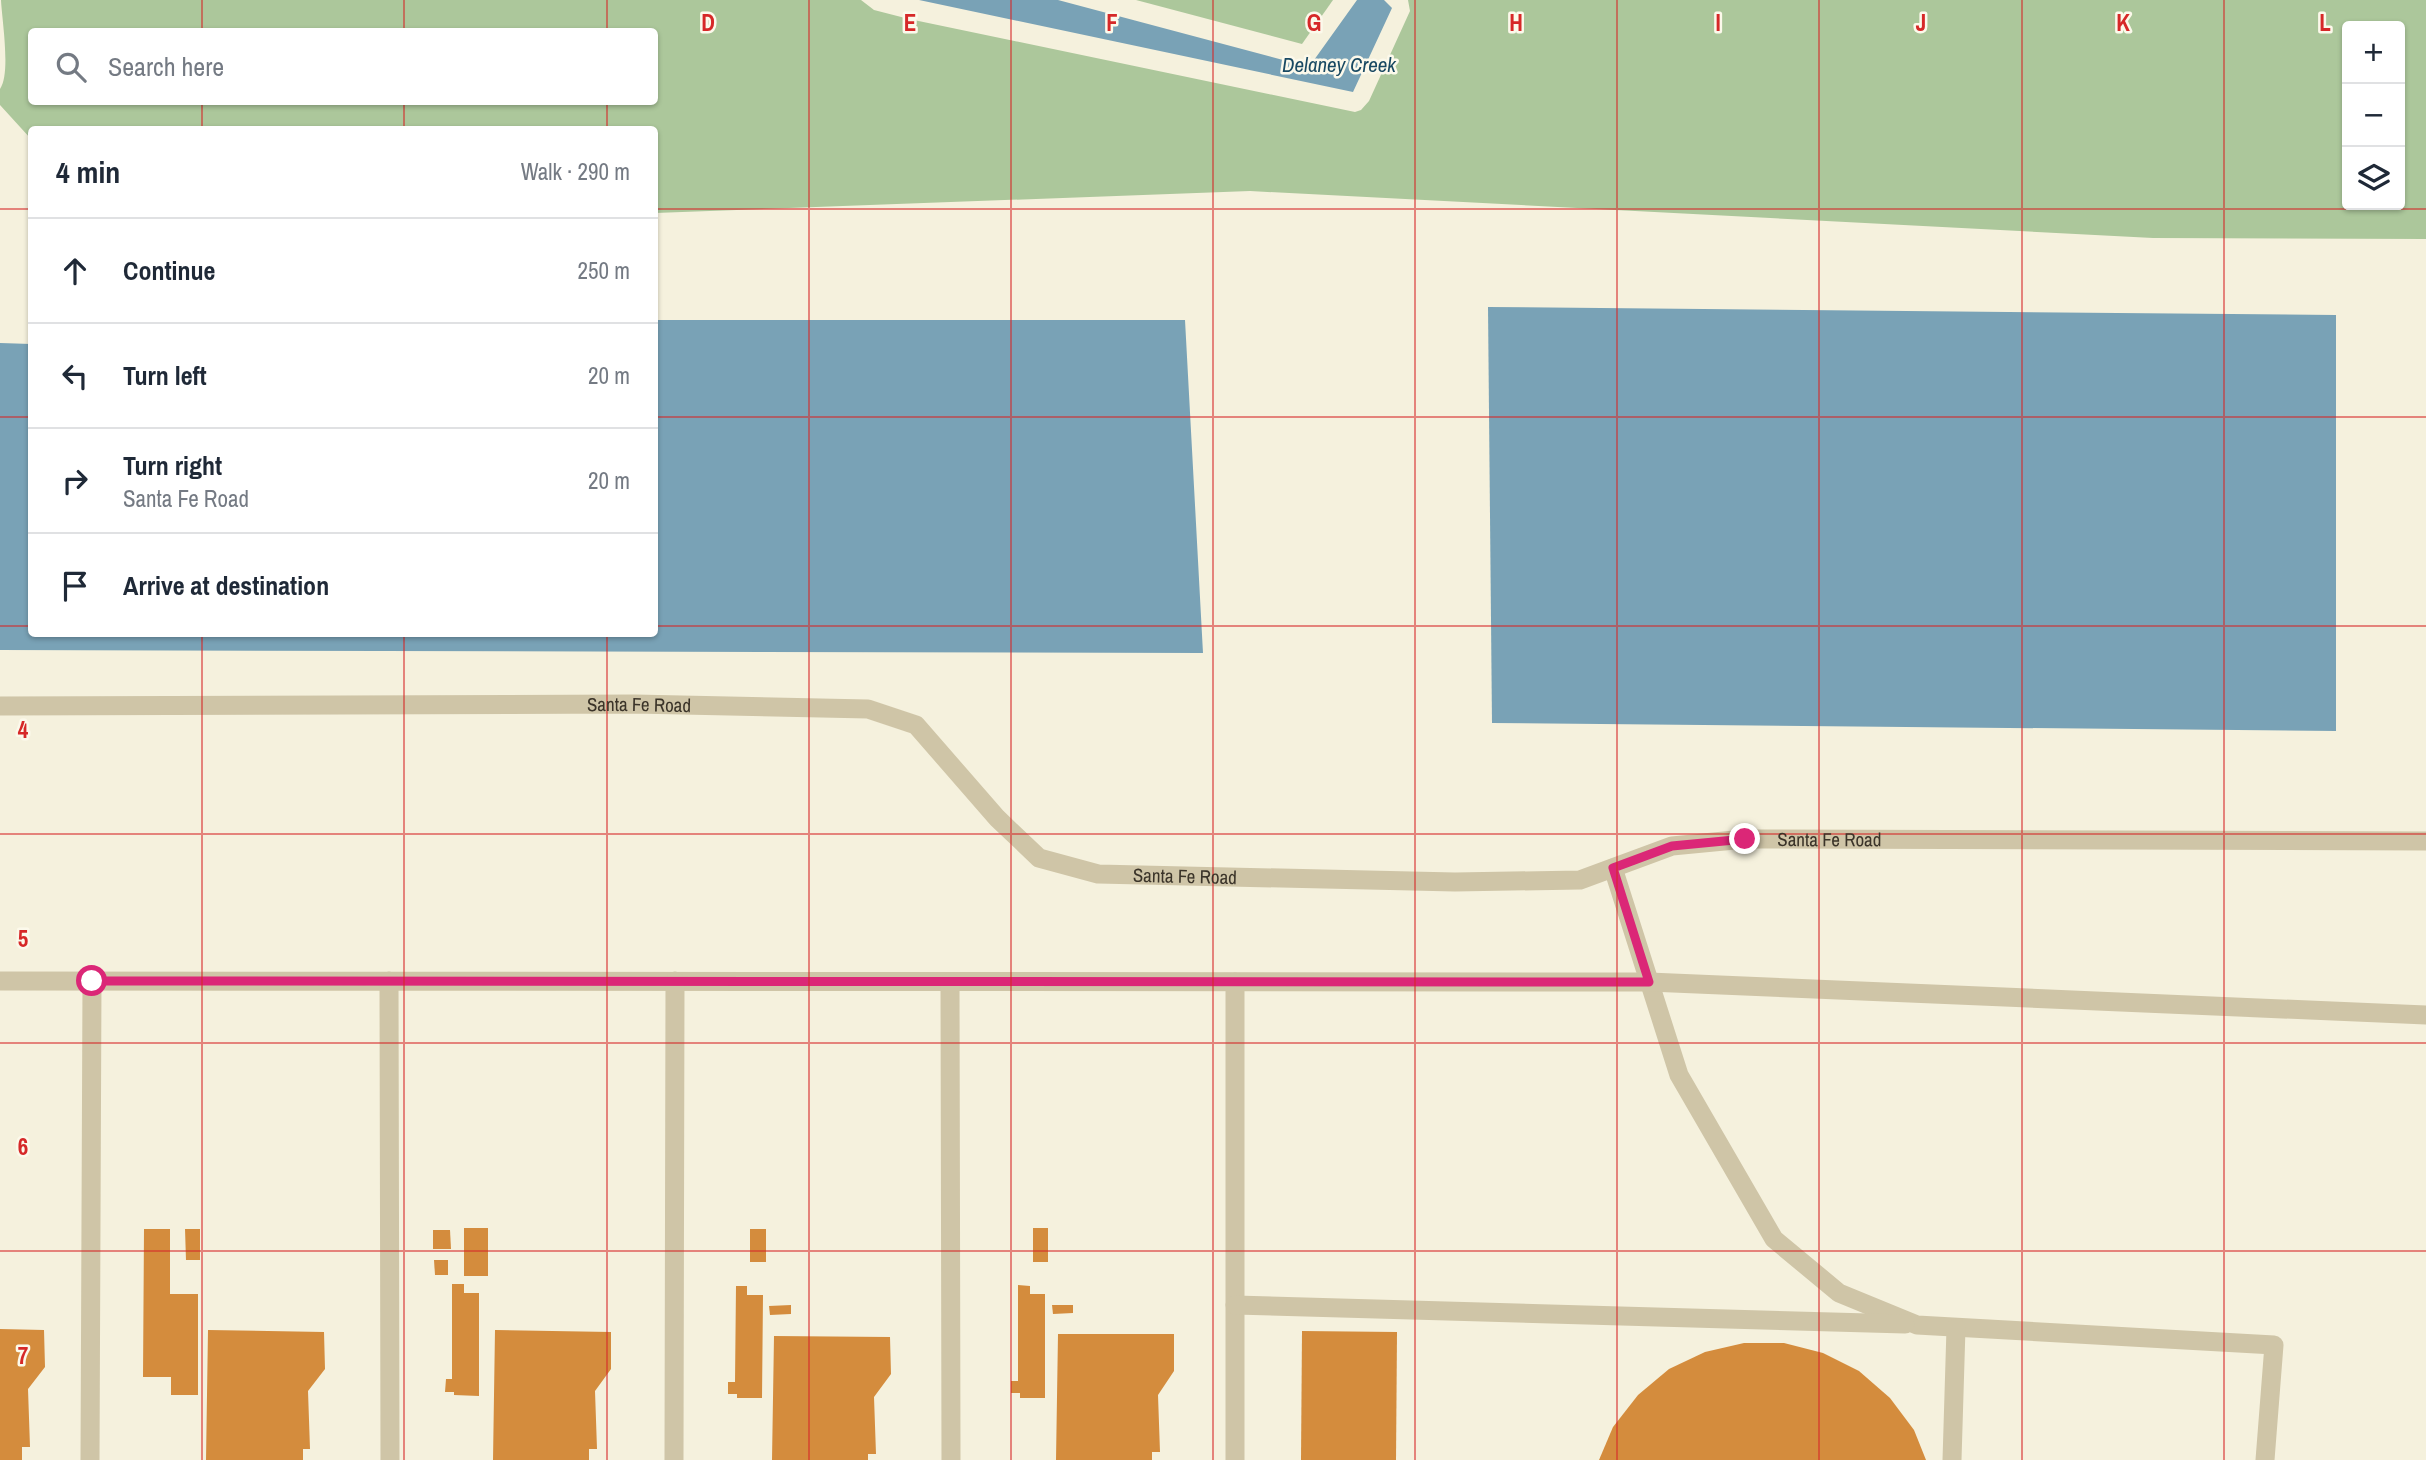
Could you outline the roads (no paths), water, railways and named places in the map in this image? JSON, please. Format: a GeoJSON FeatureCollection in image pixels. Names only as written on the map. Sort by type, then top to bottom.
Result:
{"type":"FeatureCollection","features":[{"type":"Feature","properties":{"kind":"street","name":"Santa Fe Road"},"geometry":{"type":"LineString","coordinates":[[0,706],[635,704],[868,709],[916,725],[997,818],[1039,858],[1098,874],[1455,882],[1580,880],[1672,846],[1745,839],[2426,841]]}},
{"type":"Feature","properties":{"kind":"street"},"geometry":{"type":"LineString","coordinates":[[1613,868],[1679,1075],[1774,1239],[1839,1293],[1917,1325]]}},
{"type":"Feature","properties":{"kind":"street"},"geometry":{"type":"LineString","coordinates":[[0,981],[1649,982],[2426,1015]]}},
{"type":"Feature","properties":{"kind":"street"},"geometry":{"type":"LineString","coordinates":[[90,1460],[92,981]]}},
{"type":"Feature","properties":{"kind":"street"},"geometry":{"type":"LineString","coordinates":[[389,981],[390,1460]]}},
{"type":"Feature","properties":{"kind":"street"},"geometry":{"type":"LineString","coordinates":[[674,1460],[675,981]]}},
{"type":"Feature","properties":{"kind":"street"},"geometry":{"type":"LineString","coordinates":[[950,982],[951,1460]]}},
{"type":"Feature","properties":{"kind":"street"},"geometry":{"type":"LineString","coordinates":[[1235,982],[1235,1460]]}},
{"type":"Feature","properties":{"kind":"street"},"geometry":{"type":"LineString","coordinates":[[1235,1305],[1917,1325],[2274,1345],[2265,1460]]}},
{"type":"Feature","properties":{"kind":"street"},"geometry":{"type":"LineString","coordinates":[[1952,1460],[1956,1328]]}},
{"type":"Feature","properties":{"kind":"water","name":"Delaney Creek"},"geometry":{"type":"Polygon","coordinates":[[[919,0],[1058,0],[1309,67],[1357,0],[1384,0],[1392,8],[1353,92],[919,0]]]}},
{"type":"Feature","properties":{"kind":"water"},"geometry":{"type":"Polygon","coordinates":[[[1488,307],[2336,315],[2336,731],[1492,723],[1488,307]]]}},
{"type":"Feature","properties":{"kind":"water"},"geometry":{"type":"Polygon","coordinates":[[[658,320],[1185,320],[1203,653],[0,650],[0,343],[28,344],[28,637],[658,637],[658,320]]]}}]}
